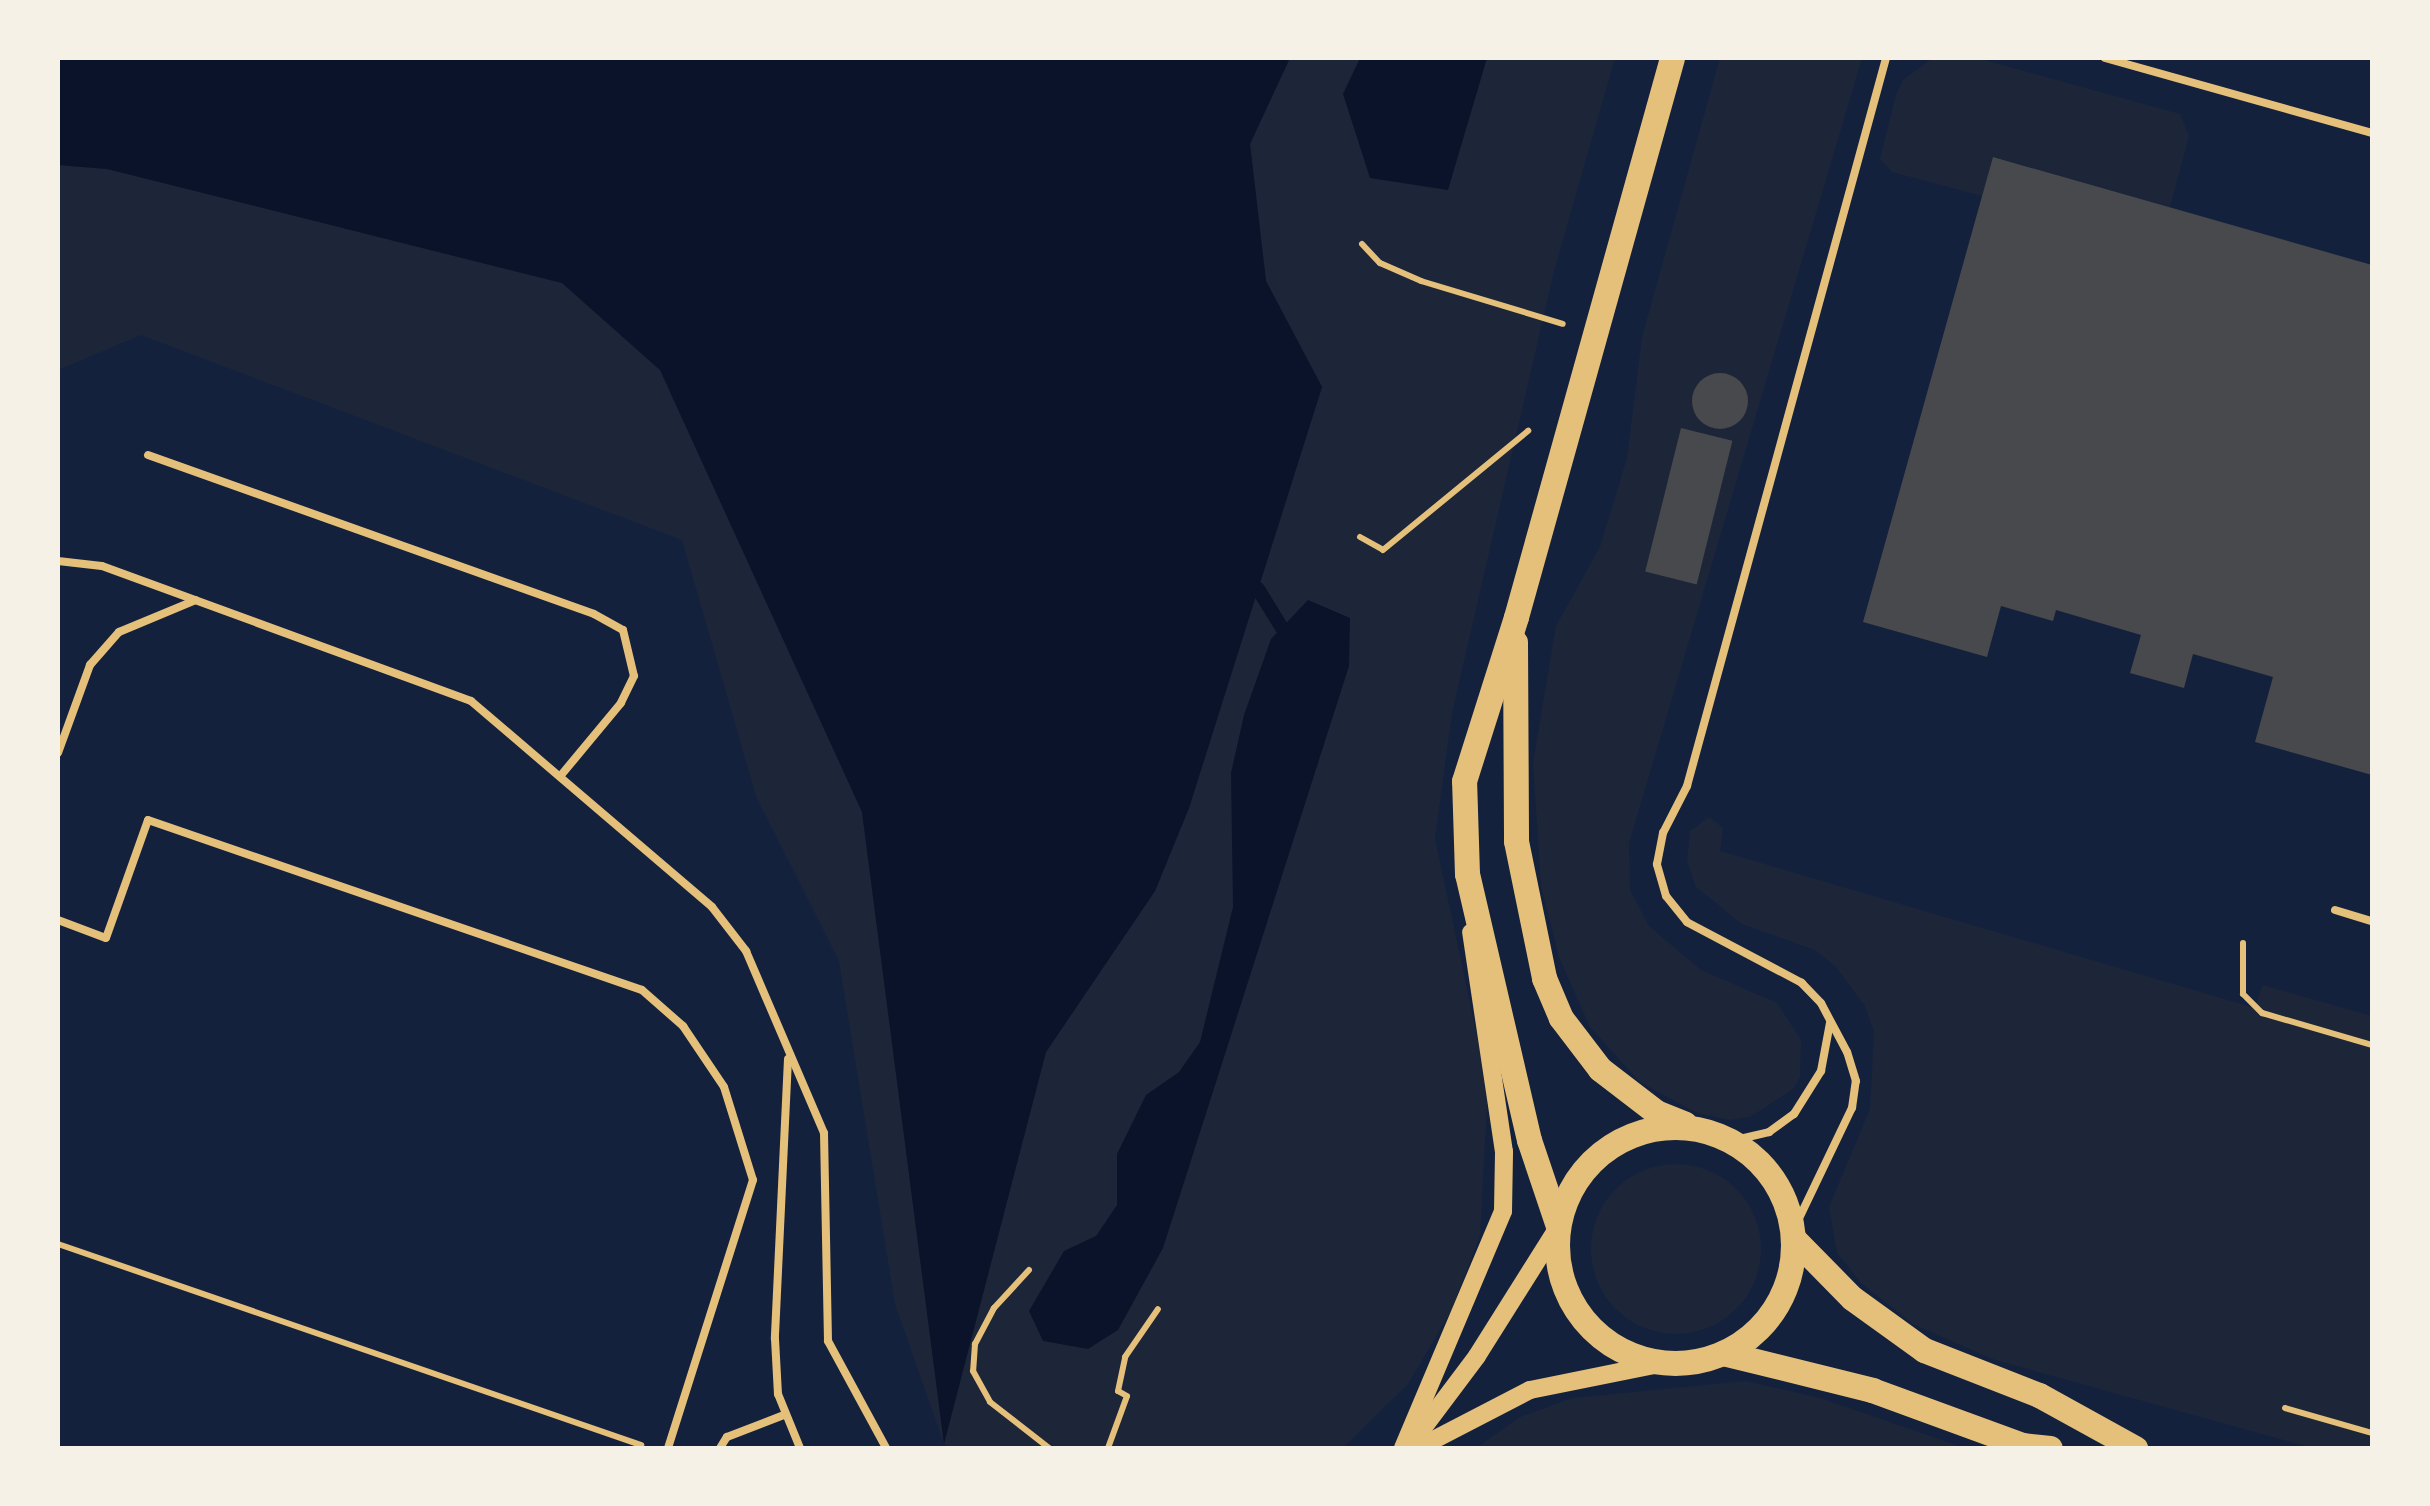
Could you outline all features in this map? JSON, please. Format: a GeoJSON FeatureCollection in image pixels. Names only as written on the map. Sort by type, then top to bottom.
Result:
{"type":"FeatureCollection","features":[{"type":"Feature","properties":{"kind":"main road"},"geometry":{"type":"LineString","coordinates":[[1672,58],[1516,616],[1469,750],[1464,780],[1467,874],[1529,1140],[1557,1228],[1558,1267],[1571,1303],[1595,1333],[1627,1354],[1664,1363],[1722,1354],[1872,1390],[2022,1445],[2050,1448]]}},
{"type":"Feature","properties":{"kind":"main road"},"geometry":{"type":"LineString","coordinates":[[1516,616],[1516,841],[1544,978],[1560,1018],[1600,1069],[1656,1112],[1732,1142],[1761,1165],[1782,1196],[1793,1236],[1781,1298],[1757,1331],[1722,1354]]}},
{"type":"Feature","properties":{"kind":"main road"},"geometry":{"type":"LineString","coordinates":[[1557,1228],[1569,1190],[1591,1161],[1622,1138],[1658,1128],[1696,1129]]}},
{"type":"Feature","properties":{"kind":"main road"},"geometry":{"type":"LineString","coordinates":[[1793,1236],[1901,1336],[1970,1371],[2039,1395],[2135,1448]]}},
{"type":"Feature","properties":{"kind":"street"},"geometry":{"type":"LineString","coordinates":[[1406,1448],[1503,1211],[1504,1152],[1477,993],[1467,874]]}},
{"type":"Feature","properties":{"kind":"street"},"geometry":{"type":"LineString","coordinates":[[1406,1448],[1478,1356],[1557,1228]]}},
{"type":"Feature","properties":{"kind":"street"},"geometry":{"type":"LineString","coordinates":[[1418,1448],[1530,1390],[1664,1363]]}},
{"type":"Feature","properties":{"kind":"lane"},"geometry":{"type":"LineString","coordinates":[[1793,1236],[1842,1139],[1855,1095],[1847,1052],[1828,1014],[1785,971],[1686,922],[1666,896],[1657,864],[1662,833],[1687,786],[1886,58]]}},
{"type":"Feature","properties":{"kind":"lane"},"geometry":{"type":"LineString","coordinates":[[2105,58],[2372,133]]}},
{"type":"Feature","properties":{"kind":"lane"},"geometry":{"type":"LineString","coordinates":[[148,455],[594,614],[623,630],[634,676],[621,703],[562,774]]}},
{"type":"Feature","properties":{"kind":"lane"},"geometry":{"type":"LineString","coordinates":[[58,560],[102,566],[444,688],[498,719],[712,907],[746,951],[788,1058],[811,1092],[824,1133],[828,1340],[886,1448]]}},
{"type":"Feature","properties":{"kind":"lane"},"geometry":{"type":"LineString","coordinates":[[58,753],[90,665],[119,632],[196,600]]}},
{"type":"Feature","properties":{"kind":"lane"},"geometry":{"type":"LineString","coordinates":[[58,920],[106,938],[148,820],[642,990],[683,1026],[724,1087],[753,1180],[668,1448]]}},
{"type":"Feature","properties":{"kind":"lane"},"geometry":{"type":"LineString","coordinates":[[2335,910],[2372,921]]}},
{"type":"Feature","properties":{"kind":"lane"},"geometry":{"type":"LineString","coordinates":[[1732,1142],[1769,1132],[1805,1100],[1830,1038],[1828,1014]]}},
{"type":"Feature","properties":{"kind":"lane"},"geometry":{"type":"LineString","coordinates":[[788,1058],[775,1339],[784,1415],[800,1448]]}},
{"type":"Feature","properties":{"kind":"lane"},"geometry":{"type":"LineString","coordinates":[[720,1448],[727,1437],[784,1415]]}},
{"type":"Feature","properties":{"kind":"path"},"geometry":{"type":"LineString","coordinates":[[1362,244],[1380,263],[1421,281],[1593,332]]}},
{"type":"Feature","properties":{"kind":"path"},"geometry":{"type":"LineString","coordinates":[[1360,536],[1382,550],[1576,394]]}},
{"type":"Feature","properties":{"kind":"path"},"geometry":{"type":"LineString","coordinates":[[2244,943],[2243,994],[2262,1012],[2372,1045]]}},
{"type":"Feature","properties":{"kind":"path"},"geometry":{"type":"LineString","coordinates":[[58,1244],[652,1448]]}},
{"type":"Feature","properties":{"kind":"path"},"geometry":{"type":"LineString","coordinates":[[1029,1270],[994,1308],[971,1358],[978,1387],[1049,1448]]}},
{"type":"Feature","properties":{"kind":"path"},"geometry":{"type":"LineString","coordinates":[[1108,1448],[1127,1396],[1118,1392],[1125,1357],[1158,1309]]}},
{"type":"Feature","properties":{"kind":"path"},"geometry":{"type":"LineString","coordinates":[[2285,1408],[2372,1432]]}},
{"type":"Feature","properties":{"kind":"shaded area"},"geometry":{"type":"Polygon","coordinates":[[[58,58],[1290,58],[1250,144],[1266,281],[1322,387],[1189,808],[1155,891],[1046,1052],[944,1444],[862,812],[660,370],[562,283],[107,169],[58,165],[58,58]]]}},
{"type":"Feature","properties":{"kind":"shaded area"},"geometry":{"type":"Polygon","coordinates":[[[1290,58],[1615,58],[1554,271],[1452,713],[1435,839],[1488,1087],[1480,1236],[1451,1311],[1408,1384],[1343,1448],[952,1448],[944,1444],[895,1304],[839,961],[756,796],[682,540],[141,335],[58,370],[58,165],[107,169],[562,283],[660,370],[862,812],[944,1441],[1046,1052],[1155,891],[1189,808],[1322,387],[1266,281],[1250,144],[1290,58]]]}},
{"type":"Feature","properties":{"kind":"shaded area"},"geometry":{"type":"Polygon","coordinates":[[[1360,58],[1487,58],[1448,190],[1370,178],[1343,94],[1360,58]]]}},
{"type":"Feature","properties":{"kind":"shaded area"},"geometry":{"type":"Polygon","coordinates":[[[1720,58],[1862,58],[1629,843],[1630,890],[1649,926],[1701,970],[1777,1003],[1801,1040],[1800,1077],[1793,1089],[1750,1117],[1729,1120],[1697,1113],[1640,1082],[1590,1027],[1559,957],[1541,886],[1533,763],[1556,626],[1600,547],[1627,458],[1642,337],[1720,58]]]}},
{"type":"Feature","properties":{"kind":"shaded area"},"geometry":{"type":"Polygon","coordinates":[[[1933,58],[1977,58],[2180,114],[2189,136],[2170,207],[1994,157],[1982,196],[1892,172],[1880,159],[1896,95],[1903,80],[1933,58]]]}},
{"type":"Feature","properties":{"kind":"shaded area"},"geometry":{"type":"Polygon","coordinates":[[[1308,600],[1350,618],[1349,666],[1163,1248],[1118,1330],[1088,1349],[1043,1341],[1029,1311],[1064,1251],[1096,1236],[1117,1205],[1117,1154],[1146,1095],[1179,1072],[1200,1042],[1233,907],[1231,773],[1244,715],[1271,639],[1308,600]]]}},
{"type":"Feature","properties":{"kind":"shaded area"},"geometry":{"type":"Polygon","coordinates":[[[1709,817],[1723,828],[1720,851],[2255,1008],[2262,985],[2372,1016],[2372,1448],[2312,1448],[1992,1359],[1913,1324],[1861,1283],[1837,1253],[1829,1207],[1870,1109],[1874,1032],[1865,1006],[1836,967],[1815,950],[1742,924],[1696,887],[1687,861],[1690,831],[1709,817]]]}},
{"type":"Feature","properties":{"kind":"shaded area"},"geometry":{"type":"Polygon","coordinates":[[[1676,1164],[1708,1171],[1736,1189],[1754,1217],[1761,1249],[1754,1281],[1736,1309],[1708,1327],[1676,1334],[1644,1327],[1616,1309],[1598,1281],[1591,1249],[1598,1217],[1616,1189],[1644,1171],[1676,1164]]]}},
{"type":"Feature","properties":{"kind":"shaded area"},"geometry":{"type":"Polygon","coordinates":[[[1746,1381],[1820,1398],[1965,1448],[1476,1448],[1520,1417],[1572,1398],[1746,1381]]]}},
{"type":"Feature","properties":{"kind":"building"},"geometry":{"type":"Polygon","coordinates":[[[1993,157],[2372,265],[2372,775],[2255,742],[2273,677],[2193,654],[2184,688],[2130,673],[2141,635],[2056,610],[2053,621],[2001,606],[1987,657],[1863,622],[1993,157]]]}},
{"type":"Feature","properties":{"kind":"building"},"geometry":{"type":"Polygon","coordinates":[[[1720,373],[1740,381],[1748,401],[1740,421],[1720,429],[1700,421],[1692,401],[1700,381],[1720,373]]]}},
{"type":"Feature","properties":{"kind":"building"},"geometry":{"type":"Polygon","coordinates":[[[1681,428],[1732,441],[1697,584],[1645,572],[1681,428]]]}},
{"type":"Feature","properties":{"kind":"waterway"},"geometry":{"type":"LineString","coordinates":[[1258,589],[1282,628]]}}]}
